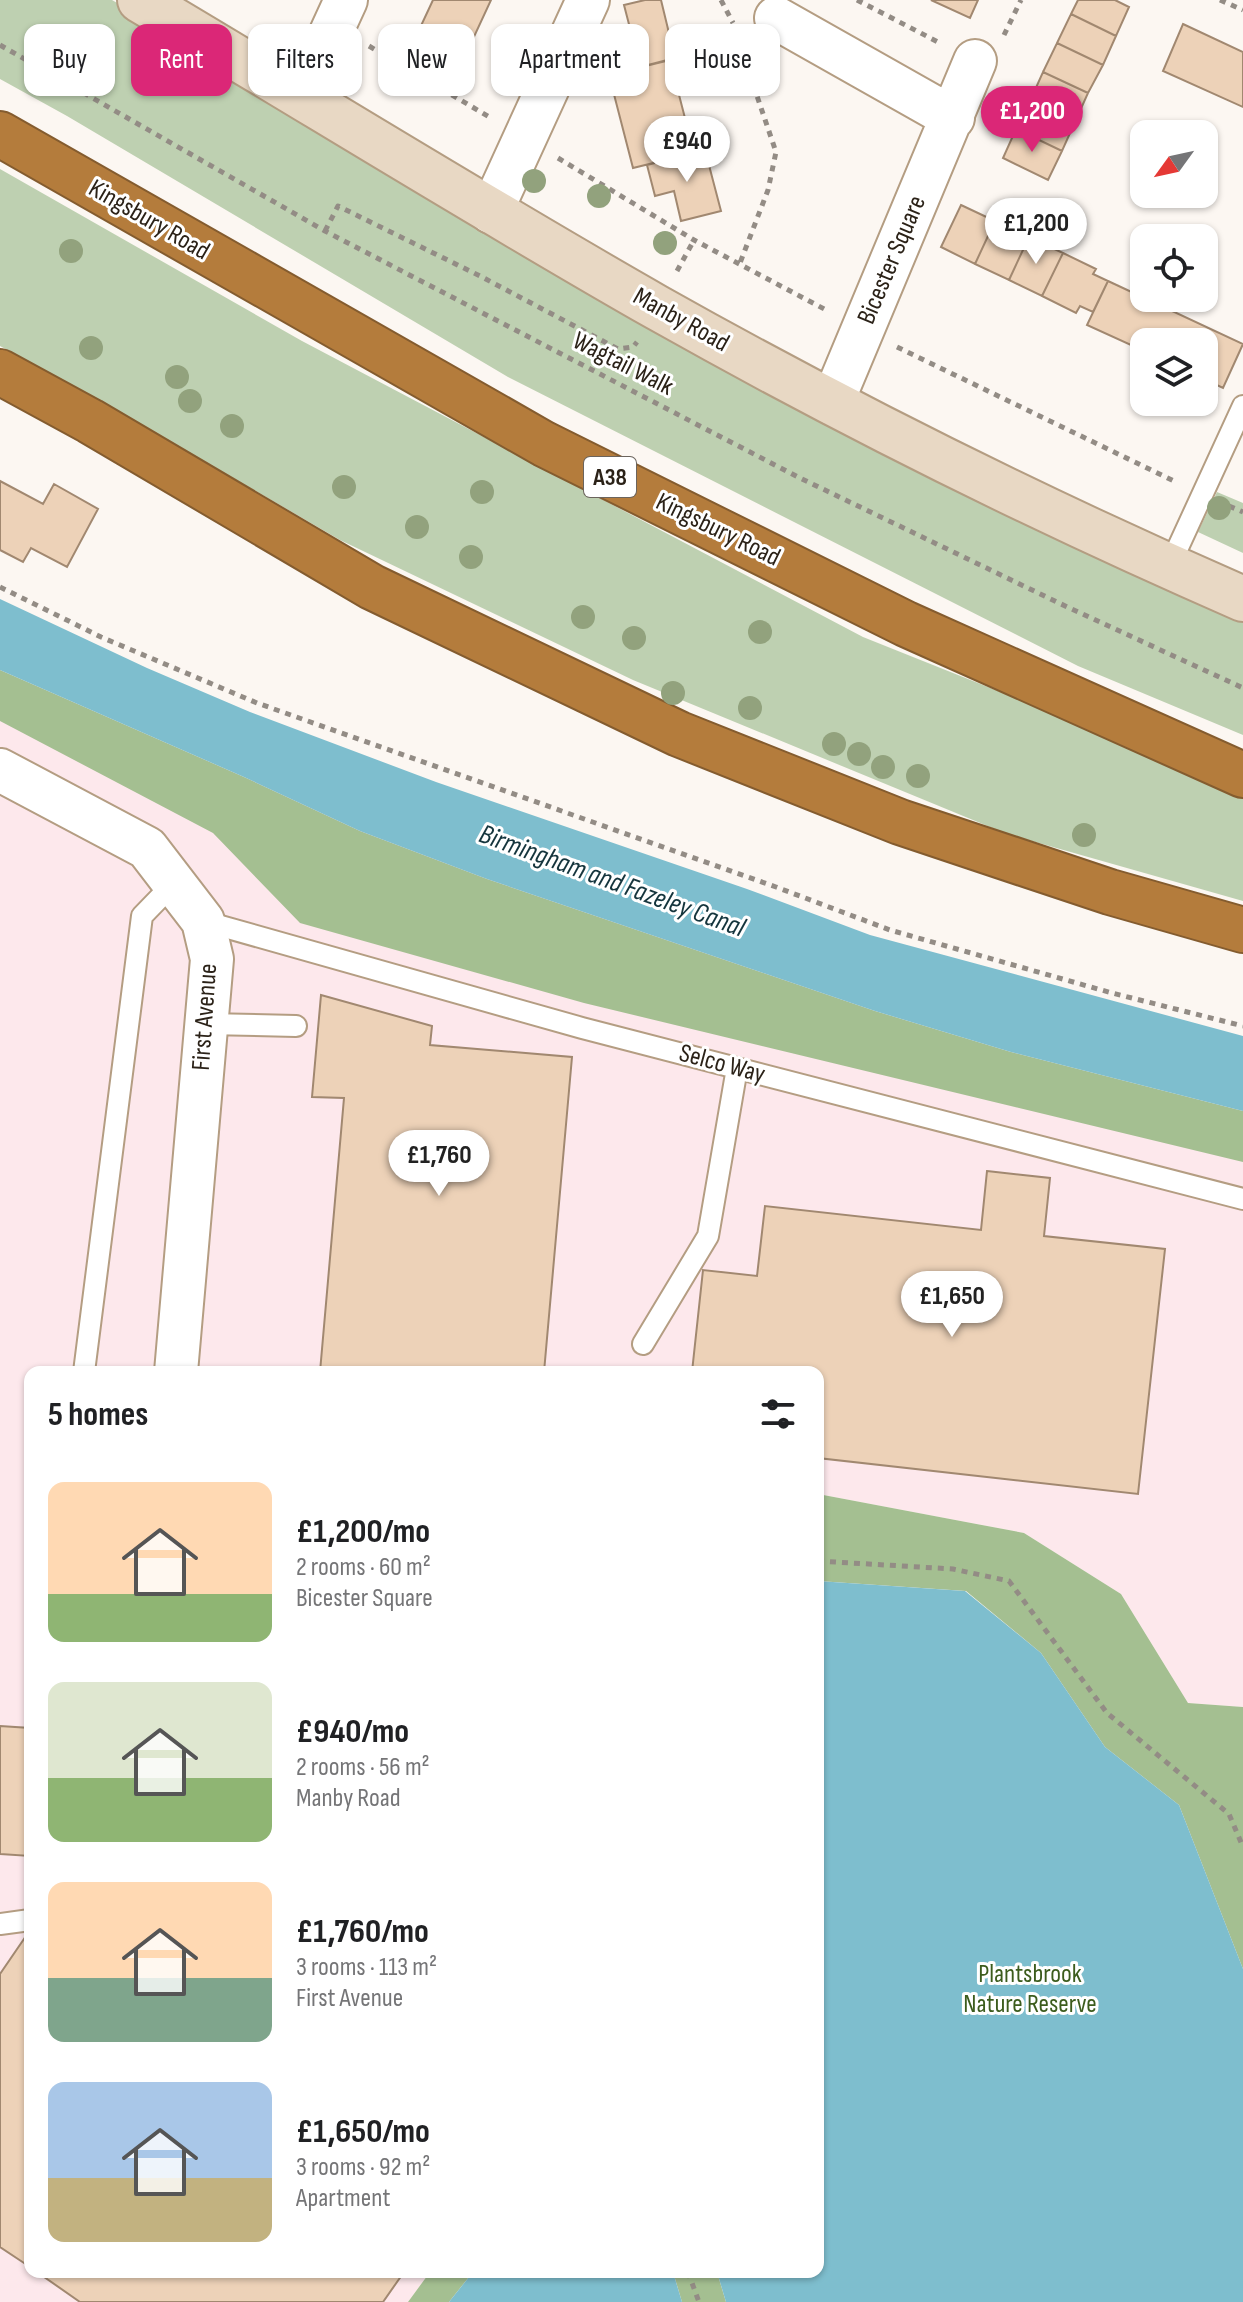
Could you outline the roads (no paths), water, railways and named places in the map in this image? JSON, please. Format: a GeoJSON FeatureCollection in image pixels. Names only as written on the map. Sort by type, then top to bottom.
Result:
{"type":"FeatureCollection","features":[{"type":"Feature","properties":{"kind":"highway","name":"Kingsbury Road"},"geometry":{"type":"LineString","coordinates":[[0,134],[544,444],[906,624],[1243,775]]}},
{"type":"Feature","properties":{"kind":"highway"},"geometry":{"type":"LineString","coordinates":[[0,372],[90,421],[372,587],[679,734],[900,822],[1110,892],[1243,930]]}},
{"type":"Feature","properties":{"kind":"street","name":"Manby Road"},"geometry":{"type":"LineString","coordinates":[[140,0],[248,64]]}},
{"type":"Feature","properties":{"kind":"street"},"geometry":{"type":"LineString","coordinates":[[335,24],[346,0]]}},
{"type":"Feature","properties":{"kind":"street"},"geometry":{"type":"LineString","coordinates":[[491,212],[588,0]]}},
{"type":"Feature","properties":{"kind":"street"},"geometry":{"type":"LineString","coordinates":[[776,18],[953,118]]}},
{"type":"Feature","properties":{"kind":"street","name":"Bicester Square"},"geometry":{"type":"LineString","coordinates":[[832,403],[975,61]]}},
{"type":"Feature","properties":{"kind":"street","name":"Manby Road"},"geometry":{"type":"LineString","coordinates":[[302,96],[491,212],[832,403],[1169,567],[1243,599]]}},
{"type":"Feature","properties":{"kind":"street","name":"First Avenue"},"geometry":{"type":"LineString","coordinates":[[0,770],[147,848],[203,921],[212,959],[177,1366]]}},
{"type":"Feature","properties":{"kind":"lane"},"geometry":{"type":"LineString","coordinates":[[1169,567],[1243,406]]}},
{"type":"Feature","properties":{"kind":"lane"},"geometry":{"type":"LineString","coordinates":[[85,1366],[142,916],[174,883]]}},
{"type":"Feature","properties":{"kind":"lane","name":"Selco Way"},"geometry":{"type":"LineString","coordinates":[[203,921],[582,1028],[1243,1199]]}},
{"type":"Feature","properties":{"kind":"lane"},"geometry":{"type":"LineString","coordinates":[[206,1024],[296,1026]]}},
{"type":"Feature","properties":{"kind":"lane"},"geometry":{"type":"LineString","coordinates":[[643,1344],[708,1236],[737,1068]]}},
{"type":"Feature","properties":{"kind":"lane"},"geometry":{"type":"LineString","coordinates":[[0,1924],[24,1921]]}},
{"type":"Feature","properties":{"kind":"water","name":"Birmingham and Fazeley Canal"},"geometry":{"type":"Polygon","coordinates":[[[0,599],[250,712],[436,782],[747,889],[870,935],[1243,1036],[1243,1111],[1011,1052],[875,1011],[487,879],[360,831],[0,670],[0,599]]]}},
{"type":"Feature","properties":{"kind":"water","name":"Plantsbrook Nature Reserve"},"geometry":{"type":"Polygon","coordinates":[[[824,1581],[965,1591],[1041,1653],[1105,1747],[1179,1805],[1243,1969],[1243,2302],[726,2302],[719,2278],[824,2278],[824,1581]]]}},
{"type":"Feature","properties":{"kind":"water"},"geometry":{"type":"Polygon","coordinates":[[[468,2278],[675,2278],[682,2302],[449,2302],[468,2278]]]}}]}
